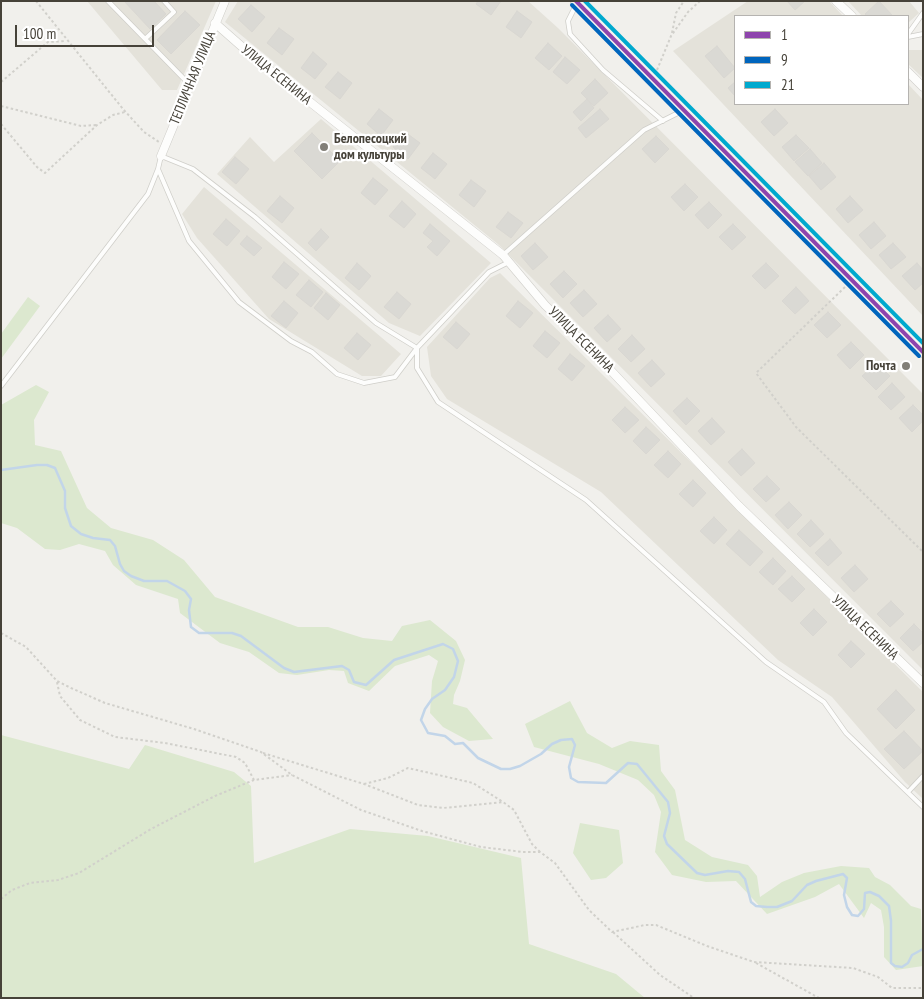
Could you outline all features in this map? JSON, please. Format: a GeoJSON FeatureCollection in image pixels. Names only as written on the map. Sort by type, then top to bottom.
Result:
{"type":"FeatureCollection","features":[{"type":"Feature","properties":{"kind":"main road"},"geometry":{"type":"LineString","coordinates":[[577,2],[923,352]]}},
{"type":"Feature","properties":{"kind":"street","name":"ТЕПЛИЧНАЯ УЛИЦА"},"geometry":{"type":"LineString","coordinates":[[161,156],[225,1]]}},
{"type":"Feature","properties":{"kind":"street"},"geometry":{"type":"LineString","coordinates":[[836,1],[851,15]]}},
{"type":"Feature","properties":{"kind":"street","name":"УЛИЦА ЕСЕНИНА"},"geometry":{"type":"LineString","coordinates":[[215,23],[257,60],[503,255],[545,305],[600,359],[739,506],[923,684]]}},
{"type":"Feature","properties":{"kind":"street"},"geometry":{"type":"LineString","coordinates":[[909,73],[923,87]]}},
{"type":"Feature","properties":{"kind":"lane"},"geometry":{"type":"LineString","coordinates":[[108,1],[190,85]]}},
{"type":"Feature","properties":{"kind":"lane"},"geometry":{"type":"LineString","coordinates":[[145,39],[174,12],[164,1]]}},
{"type":"Feature","properties":{"kind":"lane"},"geometry":{"type":"LineString","coordinates":[[577,2],[568,21],[570,34],[603,70],[662,121]]}},
{"type":"Feature","properties":{"kind":"lane"},"geometry":{"type":"LineString","coordinates":[[909,34],[923,13]]}},
{"type":"Feature","properties":{"kind":"lane"},"geometry":{"type":"LineString","coordinates":[[909,35],[923,34]]}},
{"type":"Feature","properties":{"kind":"lane"},"geometry":{"type":"LineString","coordinates":[[503,255],[644,130],[684,110]]}},
{"type":"Feature","properties":{"kind":"lane"},"geometry":{"type":"LineString","coordinates":[[1,386],[148,194],[161,156],[193,170],[255,217],[376,322],[417,348]]}},
{"type":"Feature","properties":{"kind":"lane"},"geometry":{"type":"LineString","coordinates":[[158,169],[188,241],[239,302],[291,341],[312,352],[337,374],[364,383],[395,377],[417,348],[489,272],[508,262]]}},
{"type":"Feature","properties":{"kind":"lane"},"geometry":{"type":"LineString","coordinates":[[417,348],[416,368],[438,402],[586,500],[766,662],[824,702],[846,733],[923,807]]}},
{"type":"Feature","properties":{"kind":"lane"},"geometry":{"type":"LineString","coordinates":[[908,792],[923,776]]}},
{"type":"Feature","properties":{"kind":"path"},"geometry":{"type":"LineString","coordinates":[[36,1],[126,112],[144,132],[165,146]]}},
{"type":"Feature","properties":{"kind":"path"},"geometry":{"type":"LineString","coordinates":[[654,80],[671,36],[676,13],[684,1]]}},
{"type":"Feature","properties":{"kind":"path"},"geometry":{"type":"LineString","coordinates":[[671,36],[688,12],[700,1]]}},
{"type":"Feature","properties":{"kind":"path"},"geometry":{"type":"LineString","coordinates":[[1,82],[48,42],[66,40]]}},
{"type":"Feature","properties":{"kind":"path"},"geometry":{"type":"LineString","coordinates":[[1,106],[81,126],[97,125]]}},
{"type":"Feature","properties":{"kind":"path"},"geometry":{"type":"LineString","coordinates":[[1,124],[37,167],[45,173],[97,125],[113,115],[126,112]]}},
{"type":"Feature","properties":{"kind":"path"},"geometry":{"type":"LineString","coordinates":[[852,281],[756,373],[796,426],[923,552]]}},
{"type":"Feature","properties":{"kind":"path"},"geometry":{"type":"LineString","coordinates":[[1,633],[26,647],[57,682],[105,703],[194,729],[364,784],[418,805],[443,808],[503,802]]}},
{"type":"Feature","properties":{"kind":"path"},"geometry":{"type":"LineString","coordinates":[[57,682],[60,696],[80,720],[115,737],[165,743],[236,757],[245,763],[254,780]]}},
{"type":"Feature","properties":{"kind":"path"},"geometry":{"type":"LineString","coordinates":[[261,752],[292,775],[361,810],[422,831],[481,847],[540,852]]}},
{"type":"Feature","properties":{"kind":"path"},"geometry":{"type":"LineString","coordinates":[[364,784],[388,778],[408,768],[473,783],[503,802],[514,810],[532,844],[555,863],[589,910],[660,976],[694,998]]}},
{"type":"Feature","properties":{"kind":"path"},"geometry":{"type":"LineString","coordinates":[[1,898],[12,890],[30,883],[58,880],[79,873],[151,829],[215,796],[254,780],[292,775]]}},
{"type":"Feature","properties":{"kind":"path"},"geometry":{"type":"LineString","coordinates":[[612,932],[645,925],[656,925],[707,946],[754,962],[820,998]]}},
{"type":"Feature","properties":{"kind":"path"},"geometry":{"type":"LineString","coordinates":[[754,962],[853,968],[878,976],[892,988],[923,988]]}},
{"type":"Feature","properties":{"kind":"shaded area"},"geometry":{"type":"Polygon","coordinates":[[[87,1],[216,1],[177,90],[162,90],[87,1]]]}},
{"type":"Feature","properties":{"kind":"shaded area"},"geometry":{"type":"Polygon","coordinates":[[[238,1],[528,1],[558,28],[923,394],[923,670],[499,245],[225,22],[238,1]]]}},
{"type":"Feature","properties":{"kind":"shaded area"},"geometry":{"type":"Polygon","coordinates":[[[748,1],[829,1],[842,15],[734,15],[734,105],[909,105],[909,85],[923,100],[923,316],[673,51],[748,1]]]}},
{"type":"Feature","properties":{"kind":"shaded area"},"geometry":{"type":"Polygon","coordinates":[[[848,1],[909,1],[919,13],[909,22],[909,15],[861,15],[848,1]]]}},
{"type":"Feature","properties":{"kind":"shaded area"},"geometry":{"type":"Polygon","coordinates":[[[909,50],[923,50],[923,78],[909,65],[909,50]]]}},
{"type":"Feature","properties":{"kind":"shaded area"},"geometry":{"type":"Polygon","coordinates":[[[321,119],[491,263],[420,336],[389,323],[217,174],[250,137],[274,162],[321,119]]]}},
{"type":"Feature","properties":{"kind":"shaded area"},"geometry":{"type":"Polygon","coordinates":[[[204,187],[401,354],[381,376],[362,376],[269,319],[197,238],[182,214],[204,187]]]}},
{"type":"Feature","properties":{"kind":"shaded area"},"geometry":{"type":"Polygon","coordinates":[[[500,273],[923,692],[923,799],[905,782],[832,697],[778,660],[601,492],[447,399],[431,376],[427,347],[490,278],[500,273]]]}},
{"type":"Feature","properties":{"kind":"green space"},"geometry":{"type":"Polygon","coordinates":[[[28,297],[40,306],[1,359],[1,334],[28,297]]]}},
{"type":"Feature","properties":{"kind":"green space"},"geometry":{"type":"Polygon","coordinates":[[[36,385],[49,392],[34,420],[35,445],[61,451],[87,508],[111,528],[153,540],[184,560],[215,597],[298,627],[328,627],[363,638],[392,641],[402,626],[430,620],[456,641],[465,660],[453,704],[467,708],[493,739],[469,741],[443,727],[430,713],[432,681],[438,661],[429,655],[395,666],[369,691],[348,683],[344,671],[329,670],[297,675],[279,673],[249,652],[220,643],[180,613],[178,599],[136,585],[113,565],[105,551],[79,544],[60,550],[45,549],[17,528],[1,523],[1,405],[36,385]]]}},
{"type":"Feature","properties":{"kind":"green space"},"geometry":{"type":"Polygon","coordinates":[[[570,701],[587,733],[612,748],[630,741],[659,745],[661,771],[675,790],[685,840],[712,857],[748,865],[757,876],[760,897],[782,882],[804,873],[841,866],[869,868],[875,877],[890,885],[911,906],[921,909],[923,966],[896,970],[884,957],[884,927],[881,910],[871,903],[864,918],[839,884],[815,897],[767,914],[736,881],[706,882],[672,875],[655,852],[661,812],[654,795],[638,780],[599,764],[534,747],[525,724],[570,701]]]}},
{"type":"Feature","properties":{"kind":"green space"},"geometry":{"type":"Polygon","coordinates":[[[1,735],[129,769],[145,745],[234,772],[251,786],[254,863],[350,829],[428,836],[521,858],[529,944],[616,974],[645,998],[1,998],[1,735]]]}},
{"type":"Feature","properties":{"kind":"green space"},"geometry":{"type":"Polygon","coordinates":[[[580,823],[619,830],[623,863],[606,878],[591,880],[573,853],[580,823]]]}},
{"type":"Feature","properties":{"kind":"building"},"geometry":{"type":"Polygon","coordinates":[[[124,1],[154,1],[166,14],[150,29],[124,1]]]}},
{"type":"Feature","properties":{"kind":"building"},"geometry":{"type":"Polygon","coordinates":[[[478,1],[501,1],[491,15],[476,4],[478,1]]]}},
{"type":"Feature","properties":{"kind":"building"},"geometry":{"type":"Polygon","coordinates":[[[787,1],[805,1],[795,10],[787,1]]]}},
{"type":"Feature","properties":{"kind":"building"},"geometry":{"type":"Polygon","coordinates":[[[879,1],[892,15],[866,15],[879,1]]]}},
{"type":"Feature","properties":{"kind":"building"},"geometry":{"type":"Polygon","coordinates":[[[251,5],[265,17],[252,32],[238,19],[251,5]]]}},
{"type":"Feature","properties":{"kind":"building"},"geometry":{"type":"Polygon","coordinates":[[[185,11],[200,25],[171,54],[157,40],[185,11]]]}},
{"type":"Feature","properties":{"kind":"building"},"geometry":{"type":"Polygon","coordinates":[[[517,11],[532,22],[521,38],[506,27],[517,11]]]}},
{"type":"Feature","properties":{"kind":"building"},"geometry":{"type":"Polygon","coordinates":[[[279,28],[294,39],[282,55],[267,43],[279,28]]]}},
{"type":"Feature","properties":{"kind":"building"},"geometry":{"type":"Polygon","coordinates":[[[548,43],[562,56],[549,70],[535,58],[548,43]]]}},
{"type":"Feature","properties":{"kind":"building"},"geometry":{"type":"Polygon","coordinates":[[[717,46],[734,69],[724,78],[705,56],[717,46]]]}},
{"type":"Feature","properties":{"kind":"building"},"geometry":{"type":"Polygon","coordinates":[[[313,52],[327,64],[315,79],[301,68],[313,52]]]}},
{"type":"Feature","properties":{"kind":"building"},"geometry":{"type":"Polygon","coordinates":[[[565,57],[580,70],[567,84],[553,72],[565,57]]]}},
{"type":"Feature","properties":{"kind":"building"},"geometry":{"type":"Polygon","coordinates":[[[338,72],[352,83],[340,99],[325,87],[338,72]]]}},
{"type":"Feature","properties":{"kind":"building"},"geometry":{"type":"Polygon","coordinates":[[[595,79],[608,93],[594,106],[581,93],[595,79]]]}},
{"type":"Feature","properties":{"kind":"building"},"geometry":{"type":"Polygon","coordinates":[[[734,83],[734,95],[728,88],[734,83]]]}},
{"type":"Feature","properties":{"kind":"building"},"geometry":{"type":"Polygon","coordinates":[[[587,99],[594,108],[581,121],[573,112],[587,99]]]}},
{"type":"Feature","properties":{"kind":"building"},"geometry":{"type":"Polygon","coordinates":[[[379,109],[393,120],[381,136],[367,124],[379,109]]]}},
{"type":"Feature","properties":{"kind":"building"},"geometry":{"type":"Polygon","coordinates":[[[600,109],[609,119],[586,138],[578,128],[600,109]]]}},
{"type":"Feature","properties":{"kind":"building"},"geometry":{"type":"Polygon","coordinates":[[[775,109],[788,123],[774,136],[761,122],[775,109]]]}},
{"type":"Feature","properties":{"kind":"building"},"geometry":{"type":"Polygon","coordinates":[[[405,132],[420,143],[408,159],[393,147],[405,132]]]}},
{"type":"Feature","properties":{"kind":"building"},"geometry":{"type":"Polygon","coordinates":[[[312,133],[340,161],[322,179],[294,151],[312,133]]]}},
{"type":"Feature","properties":{"kind":"building"},"geometry":{"type":"Polygon","coordinates":[[[796,135],[809,148],[794,161],[782,147],[796,135]]]}},
{"type":"Feature","properties":{"kind":"building"},"geometry":{"type":"Polygon","coordinates":[[[656,136],[669,149],[655,163],[642,149],[656,136]]]}},
{"type":"Feature","properties":{"kind":"building"},"geometry":{"type":"Polygon","coordinates":[[[810,149],[822,163],[808,176],[795,162],[810,149]]]}},
{"type":"Feature","properties":{"kind":"building"},"geometry":{"type":"Polygon","coordinates":[[[433,153],[447,164],[435,179],[421,168],[433,153]]]}},
{"type":"Feature","properties":{"kind":"building"},"geometry":{"type":"Polygon","coordinates":[[[235,157],[249,169],[236,184],[222,172],[235,157]]]}},
{"type":"Feature","properties":{"kind":"building"},"geometry":{"type":"Polygon","coordinates":[[[824,163],[836,177],[821,190],[809,176],[824,163]]]}},
{"type":"Feature","properties":{"kind":"building"},"geometry":{"type":"Polygon","coordinates":[[[373,178],[388,190],[375,205],[361,193],[373,178]]]}},
{"type":"Feature","properties":{"kind":"building"},"geometry":{"type":"Polygon","coordinates":[[[471,180],[486,191],[474,207],[459,195],[471,180]]]}},
{"type":"Feature","properties":{"kind":"building"},"geometry":{"type":"Polygon","coordinates":[[[685,184],[698,197],[684,211],[671,197],[685,184]]]}},
{"type":"Feature","properties":{"kind":"building"},"geometry":{"type":"Polygon","coordinates":[[[280,196],[294,208],[282,223],[267,211],[280,196]]]}},
{"type":"Feature","properties":{"kind":"building"},"geometry":{"type":"Polygon","coordinates":[[[850,196],[863,210],[848,223],[836,209],[850,196]]]}},
{"type":"Feature","properties":{"kind":"building"},"geometry":{"type":"Polygon","coordinates":[[[402,201],[416,214],[404,228],[389,216],[402,201]]]}},
{"type":"Feature","properties":{"kind":"building"},"geometry":{"type":"Polygon","coordinates":[[[709,202],[722,215],[708,229],[695,215],[709,202]]]}},
{"type":"Feature","properties":{"kind":"building"},"geometry":{"type":"Polygon","coordinates":[[[508,212],[523,223],[511,238],[496,227],[508,212]]]}},
{"type":"Feature","properties":{"kind":"building"},"geometry":{"type":"Polygon","coordinates":[[[226,219],[240,231],[227,246],[213,234],[226,219]]]}},
{"type":"Feature","properties":{"kind":"building"},"geometry":{"type":"Polygon","coordinates":[[[874,222],[886,236],[871,249],[859,235],[874,222]]]}},
{"type":"Feature","properties":{"kind":"building"},"geometry":{"type":"Polygon","coordinates":[[[430,224],[450,241],[437,256],[427,247],[433,241],[423,233],[430,224]]]}},
{"type":"Feature","properties":{"kind":"building"},"geometry":{"type":"Polygon","coordinates":[[[733,224],[746,237],[732,250],[719,237],[733,224]]]}},
{"type":"Feature","properties":{"kind":"building"},"geometry":{"type":"Polygon","coordinates":[[[321,229],[329,237],[316,251],[308,243],[321,229]]]}},
{"type":"Feature","properties":{"kind":"building"},"geometry":{"type":"Polygon","coordinates":[[[247,236],[262,248],[254,256],[240,244],[247,236]]]}},
{"type":"Feature","properties":{"kind":"building"},"geometry":{"type":"Polygon","coordinates":[[[535,243],[548,257],[533,270],[521,256],[535,243]]]}},
{"type":"Feature","properties":{"kind":"building"},"geometry":{"type":"Polygon","coordinates":[[[893,243],[906,257],[891,269],[879,255],[893,243]]]}},
{"type":"Feature","properties":{"kind":"building"},"geometry":{"type":"Polygon","coordinates":[[[284,262],[299,274],[286,289],[272,277],[284,262]]]}},
{"type":"Feature","properties":{"kind":"building"},"geometry":{"type":"Polygon","coordinates":[[[357,263],[371,276],[359,290],[345,278],[357,263]]]}},
{"type":"Feature","properties":{"kind":"building"},"geometry":{"type":"Polygon","coordinates":[[[766,263],[779,276],[765,289],[752,276],[766,263]]]}},
{"type":"Feature","properties":{"kind":"building"},"geometry":{"type":"Polygon","coordinates":[[[917,263],[923,270],[923,283],[915,290],[902,276],[917,263]]]}},
{"type":"Feature","properties":{"kind":"building"},"geometry":{"type":"Polygon","coordinates":[[[564,271],[577,284],[563,298],[550,284],[564,271]]]}},
{"type":"Feature","properties":{"kind":"building"},"geometry":{"type":"Polygon","coordinates":[[[309,280],[323,292],[311,307],[296,295],[309,280]]]}},
{"type":"Feature","properties":{"kind":"building"},"geometry":{"type":"Polygon","coordinates":[[[796,287],[809,301],[795,314],[782,301],[796,287]]]}},
{"type":"Feature","properties":{"kind":"building"},"geometry":{"type":"Polygon","coordinates":[[[584,290],[597,304],[583,317],[570,303],[584,290]]]}},
{"type":"Feature","properties":{"kind":"building"},"geometry":{"type":"Polygon","coordinates":[[[397,292],[411,304],[399,319],[384,307],[397,292]]]}},
{"type":"Feature","properties":{"kind":"building"},"geometry":{"type":"Polygon","coordinates":[[[326,293],[340,305],[328,320],[314,308],[326,293]]]}},
{"type":"Feature","properties":{"kind":"building"},"geometry":{"type":"Polygon","coordinates":[[[284,301],[298,313],[286,328],[271,316],[284,301]]]}},
{"type":"Feature","properties":{"kind":"building"},"geometry":{"type":"Polygon","coordinates":[[[518,301],[533,313],[520,328],[506,316],[518,301]]]}},
{"type":"Feature","properties":{"kind":"building"},"geometry":{"type":"Polygon","coordinates":[[[828,312],[841,325],[827,338],[814,325],[828,312]]]}},
{"type":"Feature","properties":{"kind":"building"},"geometry":{"type":"Polygon","coordinates":[[[608,315],[621,329],[607,342],[594,328],[608,315]]]}},
{"type":"Feature","properties":{"kind":"building"},"geometry":{"type":"Polygon","coordinates":[[[456,322],[470,334],[457,349],[443,337],[456,322]]]}},
{"type":"Feature","properties":{"kind":"building"},"geometry":{"type":"Polygon","coordinates":[[[545,331],[560,343],[547,358],[533,346],[545,331]]]}},
{"type":"Feature","properties":{"kind":"building"},"geometry":{"type":"Polygon","coordinates":[[[357,333],[371,345],[358,360],[344,348],[357,333]]]}},
{"type":"Feature","properties":{"kind":"building"},"geometry":{"type":"Polygon","coordinates":[[[632,335],[645,349],[631,362],[618,349],[632,335]]]}},
{"type":"Feature","properties":{"kind":"building"},"geometry":{"type":"Polygon","coordinates":[[[851,342],[864,355],[850,369],[837,355],[851,342]]]}},
{"type":"Feature","properties":{"kind":"building"},"geometry":{"type":"Polygon","coordinates":[[[570,354],[585,366],[572,381],[558,369],[570,354]]]}},
{"type":"Feature","properties":{"kind":"building"},"geometry":{"type":"Polygon","coordinates":[[[652,360],[665,374],[651,387],[638,373],[652,360]]]}},
{"type":"Feature","properties":{"kind":"building"},"geometry":{"type":"Polygon","coordinates":[[[877,363],[890,376],[876,390],[862,376],[877,363]]]}},
{"type":"Feature","properties":{"kind":"building"},"geometry":{"type":"Polygon","coordinates":[[[892,383],[905,397],[891,410],[878,397],[892,383]]]}},
{"type":"Feature","properties":{"kind":"building"},"geometry":{"type":"Polygon","coordinates":[[[687,398],[700,411],[686,425],[673,411],[687,398]]]}},
{"type":"Feature","properties":{"kind":"building"},"geometry":{"type":"Polygon","coordinates":[[[913,405],[923,415],[923,421],[912,432],[899,418],[913,405]]]}},
{"type":"Feature","properties":{"kind":"building"},"geometry":{"type":"Polygon","coordinates":[[[625,407],[639,420],[625,433],[612,420],[625,407]]]}},
{"type":"Feature","properties":{"kind":"building"},"geometry":{"type":"Polygon","coordinates":[[[712,418],[725,432],[711,445],[698,431],[712,418]]]}},
{"type":"Feature","properties":{"kind":"building"},"geometry":{"type":"Polygon","coordinates":[[[646,427],[660,440],[646,454],[633,441],[646,427]]]}},
{"type":"Feature","properties":{"kind":"building"},"geometry":{"type":"Polygon","coordinates":[[[742,449],[755,463],[741,476],[728,462],[742,449]]]}},
{"type":"Feature","properties":{"kind":"building"},"geometry":{"type":"Polygon","coordinates":[[[668,451],[681,464],[668,478],[654,465],[668,451]]]}},
{"type":"Feature","properties":{"kind":"building"},"geometry":{"type":"Polygon","coordinates":[[[767,476],[780,489],[766,502],[753,489],[767,476]]]}},
{"type":"Feature","properties":{"kind":"building"},"geometry":{"type":"Polygon","coordinates":[[[693,480],[706,493],[693,507],[679,494],[693,480]]]}},
{"type":"Feature","properties":{"kind":"building"},"geometry":{"type":"Polygon","coordinates":[[[789,502],[802,515],[788,529],[775,515],[789,502]]]}},
{"type":"Feature","properties":{"kind":"building"},"geometry":{"type":"Polygon","coordinates":[[[714,517],[727,530],[714,544],[700,531],[714,517]]]}},
{"type":"Feature","properties":{"kind":"building"},"geometry":{"type":"Polygon","coordinates":[[[811,520],[824,534],[810,547],[797,534],[811,520]]]}},
{"type":"Feature","properties":{"kind":"building"},"geometry":{"type":"Polygon","coordinates":[[[739,530],[763,552],[750,566],[726,544],[739,530]]]}},
{"type":"Feature","properties":{"kind":"building"},"geometry":{"type":"Polygon","coordinates":[[[830,539],[842,553],[828,566],[815,553],[830,539]]]}},
{"type":"Feature","properties":{"kind":"building"},"geometry":{"type":"Polygon","coordinates":[[[773,558],[786,571],[773,585],[759,572],[773,558]]]}},
{"type":"Feature","properties":{"kind":"building"},"geometry":{"type":"Polygon","coordinates":[[[855,565],[868,579],[854,592],[841,578],[855,565]]]}},
{"type":"Feature","properties":{"kind":"building"},"geometry":{"type":"Polygon","coordinates":[[[792,576],[805,589],[792,602],[778,589],[792,576]]]}},
{"type":"Feature","properties":{"kind":"building"},"geometry":{"type":"Polygon","coordinates":[[[891,601],[904,614],[890,627],[877,614],[891,601]]]}},
{"type":"Feature","properties":{"kind":"building"},"geometry":{"type":"Polygon","coordinates":[[[814,609],[827,622],[813,636],[800,623],[814,609]]]}},
{"type":"Feature","properties":{"kind":"building"},"geometry":{"type":"Polygon","coordinates":[[[914,624],[923,633],[923,642],[913,651],[900,638],[914,624]]]}},
{"type":"Feature","properties":{"kind":"building"},"geometry":{"type":"Polygon","coordinates":[[[851,641],[865,654],[851,668],[838,655],[851,641]]]}},
{"type":"Feature","properties":{"kind":"building"},"geometry":{"type":"Polygon","coordinates":[[[896,690],[915,710],[896,729],[877,709],[896,690]]]}},
{"type":"Feature","properties":{"kind":"building"},"geometry":{"type":"Polygon","coordinates":[[[904,731],[923,751],[904,769],[884,749],[904,731]]]}},
{"type":"Feature","properties":{"kind":"waterway"},"geometry":{"type":"LineString","coordinates":[[1,470],[37,465],[47,465],[55,468],[65,491],[65,508],[71,526],[81,534],[110,540],[115,546],[124,571],[131,576],[144,581],[167,581],[185,591],[191,599],[189,610],[191,627],[199,633],[232,633],[241,636],[284,668],[294,672],[342,666],[349,670],[354,682],[366,685],[394,660],[443,644],[453,649],[458,661],[454,677],[445,690],[432,699],[425,709],[421,720],[428,733],[445,736],[455,744],[463,743],[478,758],[501,769],[520,766],[541,754],[552,744],[561,740],[572,739],[575,745],[569,767],[571,778],[578,782],[606,783],[628,763],[637,764],[668,802],[670,813],[664,836],[667,844],[697,873],[705,875],[728,871],[739,872],[745,879],[751,902],[756,906],[767,907],[777,907],[792,901],[807,885],[843,874],[847,878],[844,895],[847,907],[852,915],[858,916],[864,909],[865,893],[870,892],[879,896],[889,906],[891,963],[902,967],[908,963],[912,955],[923,949]]}},
{"type":"Feature","properties":{"kind":"transit line","name":"1"},"geometry":{"type":"LineString","coordinates":[[576,1],[923,352]]}},
{"type":"Feature","properties":{"kind":"transit line","name":"21"},"geometry":{"type":"LineString","coordinates":[[585,1],[923,343]]}},
{"type":"Feature","properties":{"kind":"transit line","name":"9"},"geometry":{"type":"LineString","coordinates":[[572,5],[919,356]]}},
{"type":"Feature","properties":{"kind":"place","name":"Белопесоцкий дом культуры"},"geometry":{"type":"Point","coordinates":[324,147]}},
{"type":"Feature","properties":{"kind":"place","name":"Почта"},"geometry":{"type":"Point","coordinates":[906,366]}}]}
